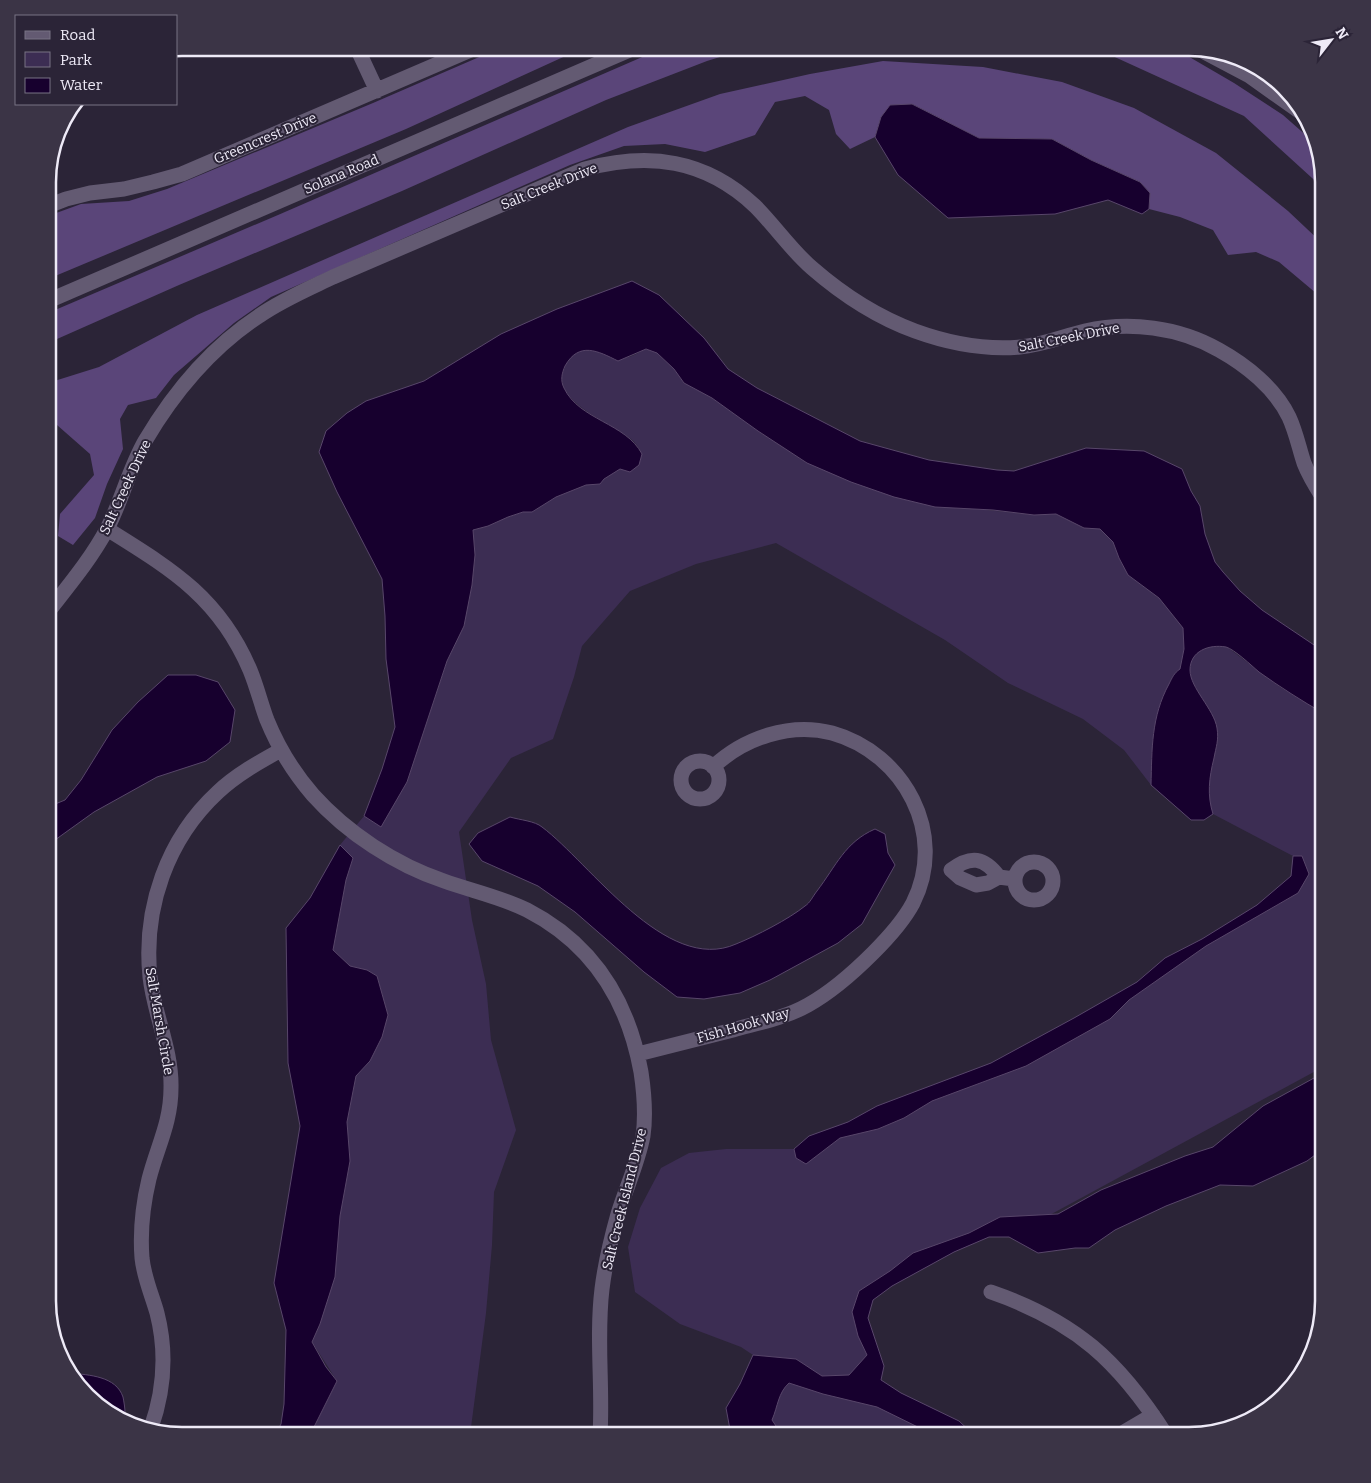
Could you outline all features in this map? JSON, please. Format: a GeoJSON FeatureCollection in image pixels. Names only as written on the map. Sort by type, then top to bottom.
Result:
{"type":"FeatureCollection","features":[{"type":"Feature","properties":{"kind":"street"},"geometry":{"type":"LineString","coordinates":[[361,57],[377,90]]}},
{"type":"Feature","properties":{"kind":"street","name":"Greencrest Drive"},"geometry":{"type":"LineString","coordinates":[[57,203],[90,193],[124,189],[182,174],[454,57]]}},
{"type":"Feature","properties":{"kind":"street","name":"Solana Road"},"geometry":{"type":"LineString","coordinates":[[57,297],[613,57]]}},
{"type":"Feature","properties":{"kind":"street"},"geometry":{"type":"LineString","coordinates":[[1220,61],[1248,76],[1287,103]]}},
{"type":"Feature","properties":{"kind":"street","name":"Salt Creek Drive"},"geometry":{"type":"LineString","coordinates":[[57,601],[75,578],[107,529],[138,456],[164,412],[186,382],[234,334],[260,315],[333,277],[585,169],[609,162],[635,159],[675,163],[695,169],[735,190],[755,207],[812,268],[840,291],[880,315],[915,330],[952,341],[999,348],[1045,343],[1084,331],[1112,326],[1130,326],[1174,332],[1197,339],[1242,365],[1261,380],[1278,398],[1289,416],[1311,480],[1315,486]]}},
{"type":"Feature","properties":{"kind":"street","name":"Salt Creek Island Drive"},"geometry":{"type":"LineString","coordinates":[[107,529],[159,561],[189,584],[210,605],[224,623],[251,672],[267,720],[281,750],[313,795],[353,832],[407,866],[440,880],[526,909],[552,924],[570,938],[589,957],[607,981],[622,1006],[638,1054],[642,1081],[643,1134],[639,1154],[618,1214],[602,1288],[598,1352],[600,1427]]}},
{"type":"Feature","properties":{"kind":"street","name":"Fish Hook Way"},"geometry":{"type":"LineString","coordinates":[[638,1054],[777,1018],[807,1006],[834,989],[870,956],[902,920],[913,903],[921,883],[926,845],[923,825],[909,792],[887,764],[867,748],[832,733],[816,730],[794,730],[774,733],[755,739],[732,751],[714,767]]}},
{"type":"Feature","properties":{"kind":"street","name":"Salt Marsh Circle"},"geometry":{"type":"LineString","coordinates":[[152,1423],[162,1387],[163,1357],[160,1327],[144,1271],[142,1226],[150,1178],[167,1126],[171,1086],[169,1057],[154,1002],[150,977],[150,937],[154,904],[168,858],[184,832],[203,807],[219,790],[281,750]]}},
{"type":"Feature","properties":{"kind":"street"},"geometry":{"type":"LineString","coordinates":[[924,868],[951,870],[964,862],[975,859],[990,866],[1007,878],[976,885],[960,878],[951,870]]}},
{"type":"Feature","properties":{"kind":"street"},"geometry":{"type":"LineString","coordinates":[[991,1292],[1018,1301],[1044,1313],[1075,1332],[1104,1355],[1125,1379],[1160,1427]]}},
{"type":"Feature","properties":{"kind":"street"},"geometry":{"type":"LineString","coordinates":[[1134,1427],[1153,1415]]}},
{"type":"Feature","properties":{"kind":"green space"},"geometry":{"type":"Polygon","coordinates":[[[646,349],[657,353],[674,369],[684,383],[712,398],[807,463],[966,508],[1034,515],[1056,514],[1084,528],[1100,528],[1113,542],[1128,575],[1159,598],[1183,628],[1227,647],[1280,687],[1315,708],[1315,1071],[1009,1237],[989,1237],[954,1252],[892,1286],[873,1300],[868,1318],[884,1366],[881,1380],[901,1393],[959,1421],[965,1427],[730,1427],[726,1408],[740,1384],[753,1355],[741,1347],[680,1324],[635,1292],[628,1247],[640,1208],[661,1168],[689,1153],[726,1149],[794,1149],[809,1136],[848,1122],[877,1106],[991,1063],[1137,982],[1165,958],[1202,939],[1257,905],[1291,876],[1293,856],[1213,814],[1204,820],[1191,820],[1151,785],[1124,750],[1083,719],[1008,683],[945,640],[776,543],[696,564],[630,591],[582,646],[574,677],[553,739],[511,758],[459,832],[472,920],[486,984],[491,1040],[516,1130],[494,1192],[492,1245],[486,1313],[471,1427],[314,1427],[337,1381],[312,1342],[320,1324],[350,1161],[347,1122],[356,1076],[370,1061],[388,1015],[377,976],[367,970],[350,966],[333,950],[346,880],[353,858],[340,845],[364,816],[380,826],[407,782],[447,661],[464,626],[472,585],[475,555],[473,530],[523,512],[532,512],[556,497],[586,485],[600,484],[604,479],[642,454],[631,439],[597,418],[573,400],[565,390],[562,379],[565,367],[571,357],[583,351],[596,351],[622,358],[646,349]]]}},
{"type":"Feature","properties":{"kind":"shaded area"},"geometry":{"type":"Polygon","coordinates":[[[479,57],[563,57],[406,129],[57,275],[57,213],[81,204],[129,201],[167,189],[479,57]]]}},
{"type":"Feature","properties":{"kind":"shaded area"},"geometry":{"type":"Polygon","coordinates":[[[642,57],[720,57],[606,100],[402,191],[179,285],[57,339],[57,309],[642,57]]]}},
{"type":"Feature","properties":{"kind":"shaded area"},"geometry":{"type":"Polygon","coordinates":[[[1115,57],[1189,57],[1234,83],[1283,115],[1305,135],[1314,166],[1315,181],[1244,116],[1115,57]]]}},
{"type":"Feature","properties":{"kind":"shaded area"},"geometry":{"type":"Polygon","coordinates":[[[883,61],[983,67],[1062,82],[1134,108],[1216,153],[1288,211],[1315,236],[1315,292],[1279,262],[1256,252],[1228,255],[1213,230],[1180,217],[1149,209],[1150,193],[1140,182],[1091,160],[1052,139],[979,138],[912,104],[881,117],[875,137],[850,149],[836,134],[829,110],[805,96],[775,102],[755,135],[705,152],[665,144],[624,146],[570,165],[271,297],[234,323],[174,375],[156,398],[128,405],[120,419],[123,449],[107,484],[95,518],[73,545],[58,536],[60,514],[94,475],[90,454],[57,425],[57,380],[99,367],[197,315],[628,127],[720,94],[810,74],[883,61]]]}},
{"type":"Feature","properties":{"kind":"water"},"geometry":{"type":"Polygon","coordinates":[[[912,104],[979,138],[1052,139],[1091,160],[1140,182],[1150,193],[1149,209],[1142,214],[1108,200],[1055,214],[948,218],[898,175],[875,137],[881,117],[890,105],[912,104]]]}},
{"type":"Feature","properties":{"kind":"water"},"geometry":{"type":"Polygon","coordinates":[[[632,281],[659,295],[704,338],[728,369],[757,388],[860,441],[929,460],[1014,471],[1086,448],[1144,451],[1182,469],[1191,491],[1200,506],[1205,534],[1215,562],[1240,591],[1262,610],[1315,646],[1315,708],[1267,678],[1229,648],[1220,646],[1207,648],[1197,654],[1191,663],[1191,677],[1212,713],[1218,736],[1209,786],[1213,814],[1204,820],[1191,820],[1151,785],[1152,746],[1156,721],[1163,696],[1173,676],[1180,669],[1184,649],[1183,628],[1159,598],[1128,575],[1113,542],[1100,529],[1084,528],[1056,514],[1034,515],[993,510],[935,507],[894,497],[851,482],[807,463],[712,398],[684,383],[674,369],[657,353],[646,349],[618,361],[589,350],[576,353],[570,358],[563,371],[562,382],[564,388],[571,399],[580,407],[625,435],[635,444],[642,454],[639,465],[630,472],[620,469],[604,479],[600,484],[586,485],[556,497],[532,512],[523,512],[473,530],[475,555],[472,585],[464,626],[447,661],[407,782],[381,827],[364,816],[382,769],[395,727],[386,659],[382,579],[337,492],[319,452],[326,431],[347,413],[366,401],[424,381],[501,334],[557,309],[632,281]]]}},
{"type":"Feature","properties":{"kind":"water"},"geometry":{"type":"Polygon","coordinates":[[[168,675],[196,675],[218,682],[235,710],[230,742],[206,761],[157,777],[94,812],[56,839],[56,804],[65,800],[81,780],[112,730],[138,702],[168,675]]]}},
{"type":"Feature","properties":{"kind":"water"},"geometry":{"type":"Polygon","coordinates":[[[510,817],[542,827],[631,911],[657,930],[683,944],[710,949],[744,941],[772,927],[807,905],[848,848],[865,834],[875,829],[885,834],[888,853],[895,865],[862,924],[838,943],[770,980],[740,993],[704,999],[677,997],[644,972],[575,912],[538,886],[482,861],[469,844],[478,833],[510,817]]]}},
{"type":"Feature","properties":{"kind":"water"},"geometry":{"type":"Polygon","coordinates":[[[340,845],[353,858],[346,880],[333,950],[350,966],[367,970],[377,976],[388,1015],[382,1037],[370,1061],[356,1076],[347,1122],[350,1161],[340,1216],[335,1277],[320,1324],[312,1342],[326,1367],[337,1381],[314,1427],[279,1427],[284,1404],[286,1330],[274,1283],[300,1126],[288,1063],[286,928],[310,898],[340,845]]]}},
{"type":"Feature","properties":{"kind":"water"},"geometry":{"type":"Polygon","coordinates":[[[1293,856],[1302,856],[1309,874],[1298,893],[1206,946],[1129,1000],[1110,1019],[1026,1066],[932,1101],[904,1118],[878,1129],[840,1138],[806,1164],[796,1158],[794,1149],[809,1136],[848,1122],[877,1106],[991,1063],[1137,982],[1165,958],[1202,939],[1257,905],[1291,876],[1293,856]]]}},
{"type":"Feature","properties":{"kind":"water"},"geometry":{"type":"Polygon","coordinates":[[[1314,1078],[1315,1155],[1307,1161],[1253,1186],[1220,1185],[1166,1206],[1115,1230],[1089,1248],[1038,1253],[1009,1237],[989,1237],[954,1252],[892,1286],[873,1300],[868,1318],[884,1366],[881,1380],[901,1393],[959,1421],[965,1427],[918,1427],[877,1407],[823,1394],[789,1383],[780,1395],[772,1420],[777,1427],[730,1427],[726,1408],[740,1384],[753,1355],[796,1359],[822,1376],[849,1375],[867,1355],[858,1336],[852,1312],[859,1291],[913,1253],[969,1233],[1000,1217],[1058,1214],[1101,1190],[1185,1156],[1213,1147],[1263,1106],[1314,1078]]]}},
{"type":"Feature","properties":{"kind":"water"},"geometry":{"type":"Polygon","coordinates":[[[79,1374],[101,1378],[114,1385],[123,1397],[125,1413],[99,1396],[79,1374]]]}}]}
